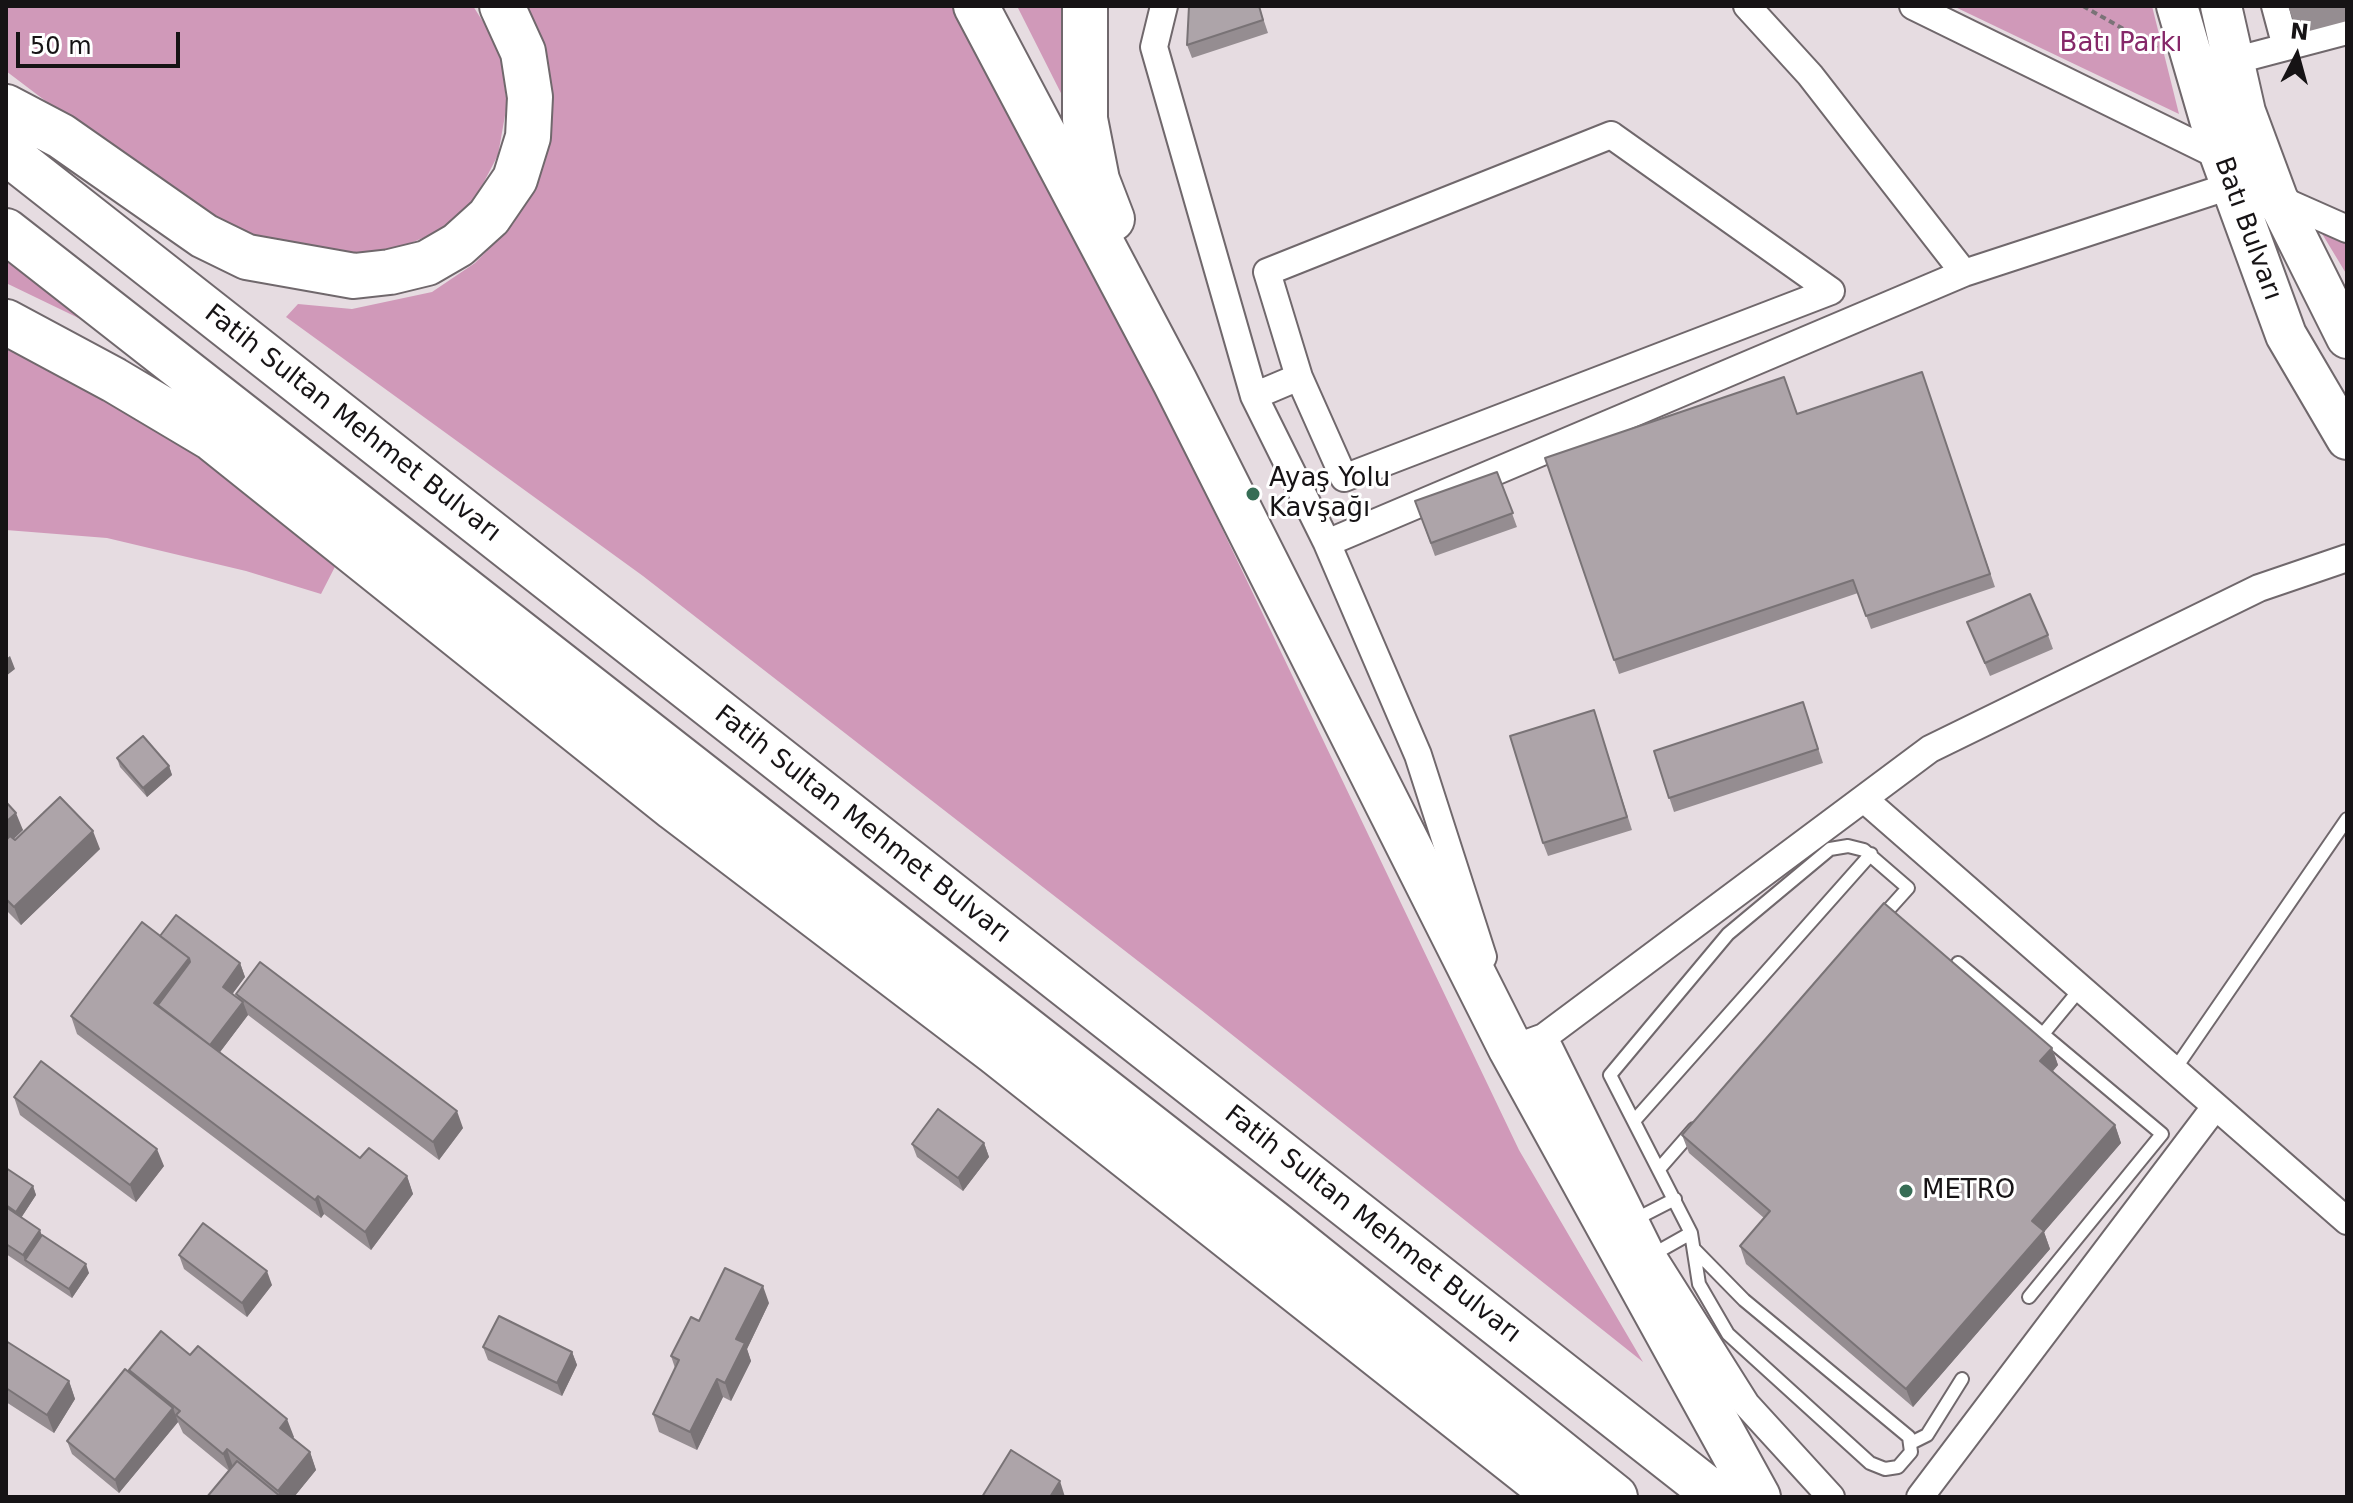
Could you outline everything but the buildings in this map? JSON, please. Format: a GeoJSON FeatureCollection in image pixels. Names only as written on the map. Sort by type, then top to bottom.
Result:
{"type":"FeatureCollection","features":[{"type":"Feature","properties":{"kind":"highway"},"geometry":{"type":"LineString","coordinates":[[6,107],[61,136],[204,236],[247,257],[354,276],[390,272],[427,263],[458,245],[489,217],[515,179],[528,137],[530,97],[523,52],[502,6]]}},
{"type":"Feature","properties":{"kind":"highway"},"geometry":{"type":"LineString","coordinates":[[976,6],[1525,1044],[1758,1497]]}},
{"type":"Feature","properties":{"kind":"highway"},"geometry":{"type":"LineString","coordinates":[[1085,6],[1085,119],[1097,180],[1175,382]]}},
{"type":"Feature","properties":{"kind":"highway","name":"Fatih Sultan Mehmet Bulvarı"},"geometry":{"type":"LineString","coordinates":[[6,152],[1718,1497]]}},
{"type":"Feature","properties":{"kind":"highway"},"geometry":{"type":"LineString","coordinates":[[6,231],[1275,1224],[1615,1497]]}},
{"type":"Feature","properties":{"kind":"highway"},"geometry":{"type":"LineString","coordinates":[[6,322],[293,486],[437,595],[542,653]]}},
{"type":"Feature","properties":{"kind":"highway"},"geometry":{"type":"LineString","coordinates":[[214,440],[674,808],[995,1052],[1558,1497]]}},
{"type":"Feature","properties":{"kind":"main road","name":"Batı Bulvarı"},"geometry":{"type":"LineString","coordinates":[[2177,6],[2226,172],[2286,335],[2347,439]]}},
{"type":"Feature","properties":{"kind":"main road","name":"Batı Bulvarı"},"geometry":{"type":"LineString","coordinates":[[2221,6],[2245,112],[2277,198],[2347,338]]}},
{"type":"Feature","properties":{"kind":"street"},"geometry":{"type":"LineString","coordinates":[[1164,6],[1154,47],[1254,396],[1327,543],[1418,755],[1492,983],[1525,1044],[1634,1220],[1652,1255],[1746,1404],[1831,1497]]}},
{"type":"Feature","properties":{"kind":"street"},"geometry":{"type":"LineString","coordinates":[[1747,6],[1810,75],[1964,273]]}},
{"type":"Feature","properties":{"kind":"street"},"geometry":{"type":"LineString","coordinates":[[1913,6],[2226,172]]}},
{"type":"Feature","properties":{"kind":"street"},"geometry":{"type":"LineString","coordinates":[[2275,6],[2286,47]]}},
{"type":"Feature","properties":{"kind":"street"},"geometry":{"type":"LineString","coordinates":[[2233,61],[2347,31]]}},
{"type":"Feature","properties":{"kind":"street"},"geometry":{"type":"LineString","coordinates":[[1611,135],[1831,291],[1344,478],[1299,377],[1267,272],[1611,135]]}},
{"type":"Feature","properties":{"kind":"street"},"geometry":{"type":"LineString","coordinates":[[1327,543],[1964,273],[2226,172]]}},
{"type":"Feature","properties":{"kind":"street"},"geometry":{"type":"LineString","coordinates":[[2277,198],[2347,229]]}},
{"type":"Feature","properties":{"kind":"street"},"geometry":{"type":"LineString","coordinates":[[1254,396],[1299,377]]}},
{"type":"Feature","properties":{"kind":"street"},"geometry":{"type":"LineString","coordinates":[[1525,1044],[1930,749],[2259,588],[2347,558]]}},
{"type":"Feature","properties":{"kind":"street"},"geometry":{"type":"LineString","coordinates":[[1864,799],[2347,1221]]}},
{"type":"Feature","properties":{"kind":"street"},"geometry":{"type":"LineString","coordinates":[[1920,1497],[2215,1107]]}},
{"type":"Feature","properties":{"kind":"lane"},"geometry":{"type":"LineString","coordinates":[[2175,1069],[2347,819]]}},
{"type":"Feature","properties":{"kind":"lane"},"geometry":{"type":"LineString","coordinates":[[1694,1249],[1744,1300],[1911,1443],[1911,1452],[1898,1467],[1877,1467],[1728,1334],[1699,1284],[1691,1233],[1610,1075],[1728,934],[1830,849],[1848,846],[1871,854],[1908,888],[1867,935]]}},
{"type":"Feature","properties":{"kind":"lane"},"geometry":{"type":"LineString","coordinates":[[1634,1121],[1871,854]]}},
{"type":"Feature","properties":{"kind":"lane"},"geometry":{"type":"LineString","coordinates":[[1958,963],[2162,1134],[2029,1297]]}},
{"type":"Feature","properties":{"kind":"lane"},"geometry":{"type":"LineString","coordinates":[[2043,1034],[2081,988]]}},
{"type":"Feature","properties":{"kind":"lane"},"geometry":{"type":"LineString","coordinates":[[1659,1169],[1700,1122]]}},
{"type":"Feature","properties":{"kind":"lane"},"geometry":{"type":"LineString","coordinates":[[1634,1220],[1675,1199]]}},
{"type":"Feature","properties":{"kind":"lane"},"geometry":{"type":"LineString","coordinates":[[1652,1255],[1691,1233]]}},
{"type":"Feature","properties":{"kind":"lane"},"geometry":{"type":"LineString","coordinates":[[1911,1443],[1927,1435],[1962,1379]]}},
{"type":"Feature","properties":{"kind":"path"},"geometry":{"type":"LineString","coordinates":[[2083,6],[2164,51]]}},
{"type":"Feature","properties":{"kind":"green space"},"geometry":{"type":"Polygon","coordinates":[[[6,6],[473,6],[499,47],[507,104],[498,155],[473,203],[435,233],[386,253],[314,257],[233,232],[184,206],[6,71],[6,6]]]}},
{"type":"Feature","properties":{"kind":"green space"},"geometry":{"type":"Polygon","coordinates":[[[520,6],[957,6],[1064,198],[1519,1150],[1643,1362],[1201,1010],[643,576],[286,317],[298,304],[352,309],[432,292],[475,263],[513,224],[540,171],[520,6]]]}},
{"type":"Feature","properties":{"kind":"green space"},"geometry":{"type":"Polygon","coordinates":[[[1017,6],[1074,6],[1070,111],[1017,6]]]}},
{"type":"Feature","properties":{"kind":"green space","name":"Batı Parkı"},"geometry":{"type":"Polygon","coordinates":[[[1953,6],[2152,6],[2179,114],[2068,61],[1953,6]]]}},
{"type":"Feature","properties":{"kind":"green space"},"geometry":{"type":"Polygon","coordinates":[[[2321,232],[2347,242],[2347,275],[2321,232]]]}},
{"type":"Feature","properties":{"kind":"green space"},"geometry":{"type":"Polygon","coordinates":[[[6,256],[95,326],[6,283],[6,256]]]}},
{"type":"Feature","properties":{"kind":"green space"},"geometry":{"type":"Polygon","coordinates":[[[6,342],[210,458],[341,555],[321,594],[246,571],[107,538],[6,530],[6,342]]]}},
{"type":"Feature","properties":{"kind":"place","name":"Ayaş Yolu Kavşağı"},"geometry":{"type":"Point","coordinates":[1253,494]}},
{"type":"Feature","properties":{"kind":"place","name":"METRO"},"geometry":{"type":"Point","coordinates":[1906,1191]}}]}
